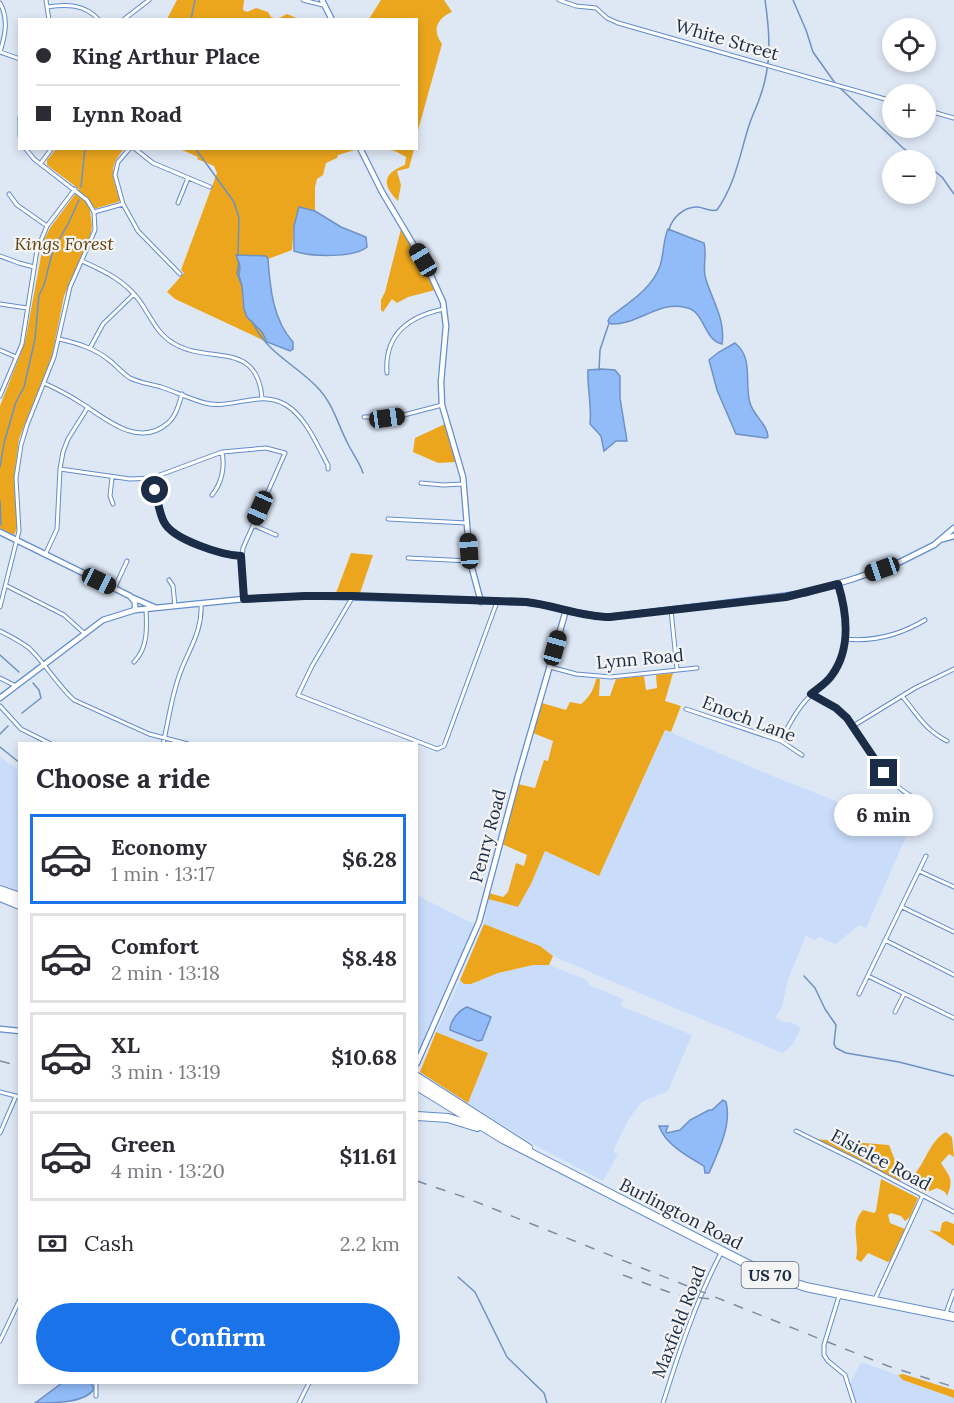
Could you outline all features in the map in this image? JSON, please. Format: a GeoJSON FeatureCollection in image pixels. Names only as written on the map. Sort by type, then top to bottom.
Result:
{"type":"FeatureCollection","features":[{"type":"Feature","properties":{"kind":"highway"},"geometry":{"type":"LineString","coordinates":[[0,890],[18,896]]}},
{"type":"Feature","properties":{"kind":"highway"},"geometry":{"type":"LineString","coordinates":[[0,897],[18,904]]}},
{"type":"Feature","properties":{"kind":"highway","name":"US 70"},"geometry":{"type":"LineString","coordinates":[[418,1078],[539,1156]]}},
{"type":"Feature","properties":{"kind":"highway","name":"US 70"},"geometry":{"type":"LineString","coordinates":[[418,1087],[503,1139],[539,1156]]}},
{"type":"Feature","properties":{"kind":"highway"},"geometry":{"type":"LineString","coordinates":[[418,1116],[442,1117],[462,1122],[503,1139]]}},
{"type":"Feature","properties":{"kind":"highway","name":"Burlington Road"},"geometry":{"type":"LineString","coordinates":[[539,1156],[722,1252],[779,1279],[839,1294],[950,1316]]}},
{"type":"Feature","properties":{"kind":"street"},"geometry":{"type":"LineString","coordinates":[[46,0],[49,18]]}},
{"type":"Feature","properties":{"kind":"street"},"geometry":{"type":"LineString","coordinates":[[126,18],[149,0]]}},
{"type":"Feature","properties":{"kind":"street"},"geometry":{"type":"LineString","coordinates":[[303,0],[323,2],[331,18]]}},
{"type":"Feature","properties":{"kind":"street","name":"White Street"},"geometry":{"type":"LineString","coordinates":[[559,0],[576,6],[596,8],[618,23],[882,97]]}},
{"type":"Feature","properties":{"kind":"street"},"geometry":{"type":"LineString","coordinates":[[0,3],[6,30],[0,52],[18,58]]}},
{"type":"Feature","properties":{"kind":"street"},"geometry":{"type":"LineString","coordinates":[[47,7],[78,6],[93,13],[97,18]]}},
{"type":"Feature","properties":{"kind":"street"},"geometry":{"type":"LineString","coordinates":[[936,113],[954,118]]}},
{"type":"Feature","properties":{"kind":"street"},"geometry":{"type":"LineString","coordinates":[[0,607],[19,531],[16,495],[17,466],[27,425],[54,357],[67,296],[95,230],[94,212],[87,200],[27,150]]}},
{"type":"Feature","properties":{"kind":"street"},"geometry":{"type":"LineString","coordinates":[[41,163],[51,150]]}},
{"type":"Feature","properties":{"kind":"street"},"geometry":{"type":"LineString","coordinates":[[130,150],[118,162],[115,175],[123,204],[138,231],[180,274]]}},
{"type":"Feature","properties":{"kind":"street"},"geometry":{"type":"LineString","coordinates":[[135,150],[153,163],[210,187]]}},
{"type":"Feature","properties":{"kind":"street"},"geometry":{"type":"LineString","coordinates":[[361,150],[382,192],[428,268],[444,309],[446,326],[441,382],[442,405],[465,484],[470,561],[480,602]]}},
{"type":"Feature","properties":{"kind":"street"},"geometry":{"type":"LineString","coordinates":[[178,203],[189,178]]}},
{"type":"Feature","properties":{"kind":"street"},"geometry":{"type":"LineString","coordinates":[[0,396],[22,344],[37,250],[47,226],[75,189]]}},
{"type":"Feature","properties":{"kind":"street"},"geometry":{"type":"LineString","coordinates":[[9,194],[17,205],[47,226]]}},
{"type":"Feature","properties":{"kind":"street"},"geometry":{"type":"LineString","coordinates":[[94,212],[123,204]]}},
{"type":"Feature","properties":{"kind":"street"},"geometry":{"type":"LineString","coordinates":[[0,256],[34,267]]}},
{"type":"Feature","properties":{"kind":"street"},"geometry":{"type":"LineString","coordinates":[[82,261],[113,275],[134,294],[158,329],[173,344],[197,353],[226,355],[243,361],[257,377],[262,398]]}},
{"type":"Feature","properties":{"kind":"street"},"geometry":{"type":"LineString","coordinates":[[90,348],[104,324],[134,294]]}},
{"type":"Feature","properties":{"kind":"street"},"geometry":{"type":"LineString","coordinates":[[0,304],[27,308]]}},
{"type":"Feature","properties":{"kind":"street"},"geometry":{"type":"LineString","coordinates":[[387,373],[390,350],[402,327],[420,315],[444,309]]}},
{"type":"Feature","properties":{"kind":"street"},"geometry":{"type":"LineString","coordinates":[[59,339],[90,348],[111,361],[130,378],[139,382],[163,387],[211,404],[262,398],[282,403],[296,413],[328,465],[328,469]]}},
{"type":"Feature","properties":{"kind":"street"},"geometry":{"type":"LineString","coordinates":[[0,350],[16,357]]}},
{"type":"Feature","properties":{"kind":"street"},"geometry":{"type":"LineString","coordinates":[[44,383],[88,407],[116,427],[137,432],[147,432],[168,423],[176,413],[182,394]]}},
{"type":"Feature","properties":{"kind":"street"},"geometry":{"type":"LineString","coordinates":[[364,417],[400,416],[442,405]]}},
{"type":"Feature","properties":{"kind":"street"},"geometry":{"type":"LineString","coordinates":[[45,555],[57,529],[60,469],[68,439],[88,407]]}},
{"type":"Feature","properties":{"kind":"street"},"geometry":{"type":"LineString","coordinates":[[60,469],[112,478],[152,478],[222,452],[266,448],[285,453],[241,556],[244,599]]}},
{"type":"Feature","properties":{"kind":"street"},"geometry":{"type":"LineString","coordinates":[[212,495],[216,491],[224,467],[222,452]]}},
{"type":"Feature","properties":{"kind":"street"},"geometry":{"type":"LineString","coordinates":[[112,478],[110,496],[113,504]]}},
{"type":"Feature","properties":{"kind":"street"},"geometry":{"type":"LineString","coordinates":[[152,478],[163,521],[168,528],[174,533],[219,553],[241,556]]}},
{"type":"Feature","properties":{"kind":"street"},"geometry":{"type":"LineString","coordinates":[[421,483],[465,484]]}},
{"type":"Feature","properties":{"kind":"street"},"geometry":{"type":"LineString","coordinates":[[388,519],[467,523]]}},
{"type":"Feature","properties":{"kind":"street"},"geometry":{"type":"LineString","coordinates":[[253,525],[276,535]]}},
{"type":"Feature","properties":{"kind":"street"},"geometry":{"type":"LineString","coordinates":[[941,540],[954,528]]}},
{"type":"Feature","properties":{"kind":"street"},"geometry":{"type":"LineString","coordinates":[[0,532],[156,608]]}},
{"type":"Feature","properties":{"kind":"street"},"geometry":{"type":"LineString","coordinates":[[0,698],[103,620],[135,610],[244,599],[353,596],[526,602],[598,617],[786,597],[838,584],[900,562],[941,540],[954,536]]}},
{"type":"Feature","properties":{"kind":"street"},"geometry":{"type":"LineString","coordinates":[[408,558],[470,561]]}},
{"type":"Feature","properties":{"kind":"street"},"geometry":{"type":"LineString","coordinates":[[114,589],[128,561]]}},
{"type":"Feature","properties":{"kind":"street"},"geometry":{"type":"LineString","coordinates":[[169,580],[173,586],[175,606]]}},
{"type":"Feature","properties":{"kind":"street"},"geometry":{"type":"LineString","coordinates":[[781,741],[799,709],[811,694],[834,673],[842,655],[845,639],[844,614],[838,584]]}},
{"type":"Feature","properties":{"kind":"street"},"geometry":{"type":"LineString","coordinates":[[7,586],[64,615],[84,633]]}},
{"type":"Feature","properties":{"kind":"street"},"geometry":{"type":"LineString","coordinates":[[130,596],[135,603],[135,610]]}},
{"type":"Feature","properties":{"kind":"street"},"geometry":{"type":"LineString","coordinates":[[353,596],[312,666],[298,695],[416,742]]}},
{"type":"Feature","properties":{"kind":"street"},"geometry":{"type":"LineString","coordinates":[[418,743],[429,747],[444,746],[497,602]]}},
{"type":"Feature","properties":{"kind":"street"},"geometry":{"type":"LineString","coordinates":[[163,742],[178,679],[199,629],[202,616],[201,604]]}},
{"type":"Feature","properties":{"kind":"street"},"geometry":{"type":"LineString","coordinates":[[134,662],[144,645],[146,609]]}},
{"type":"Feature","properties":{"kind":"street","name":"Penry Road"},"geometry":{"type":"LineString","coordinates":[[418,1061],[476,930],[566,610]]}},
{"type":"Feature","properties":{"kind":"street"},"geometry":{"type":"LineString","coordinates":[[671,610],[677,669]]}},
{"type":"Feature","properties":{"kind":"street"},"geometry":{"type":"LineString","coordinates":[[845,639],[863,640],[886,637],[906,631],[925,621]]}},
{"type":"Feature","properties":{"kind":"street"},"geometry":{"type":"LineString","coordinates":[[0,631],[30,649],[74,700],[149,734],[180,742]]}},
{"type":"Feature","properties":{"kind":"street","name":"Lynn Road"},"geometry":{"type":"LineString","coordinates":[[550,667],[592,677],[642,675],[697,668]]}},
{"type":"Feature","properties":{"kind":"street"},"geometry":{"type":"LineString","coordinates":[[853,726],[902,696],[954,669]]}},
{"type":"Feature","properties":{"kind":"street"},"geometry":{"type":"LineString","coordinates":[[0,678],[16,686]]}},
{"type":"Feature","properties":{"kind":"street"},"geometry":{"type":"LineString","coordinates":[[811,694],[841,712],[889,780],[901,791],[920,801]]}},
{"type":"Feature","properties":{"kind":"street"},"geometry":{"type":"LineString","coordinates":[[902,696],[921,722],[934,734],[947,741]]}},
{"type":"Feature","properties":{"kind":"street"},"geometry":{"type":"LineString","coordinates":[[0,706],[21,729],[47,742]]}},
{"type":"Feature","properties":{"kind":"street","name":"Enoch Lane"},"geometry":{"type":"LineString","coordinates":[[686,709],[781,741],[802,755]]}},
{"type":"Feature","properties":{"kind":"street"},"geometry":{"type":"LineString","coordinates":[[859,994],[926,856]]}},
{"type":"Feature","properties":{"kind":"street"},"geometry":{"type":"LineString","coordinates":[[919,871],[954,887]]}},
{"type":"Feature","properties":{"kind":"street"},"geometry":{"type":"LineString","coordinates":[[901,906],[954,932]]}},
{"type":"Feature","properties":{"kind":"street"},"geometry":{"type":"LineString","coordinates":[[885,940],[954,975]]}},
{"type":"Feature","properties":{"kind":"street"},"geometry":{"type":"LineString","coordinates":[[868,976],[954,1018]]}},
{"type":"Feature","properties":{"kind":"street"},"geometry":{"type":"LineString","coordinates":[[896,1012],[904,994]]}},
{"type":"Feature","properties":{"kind":"street"},"geometry":{"type":"LineString","coordinates":[[0,1029],[18,1031]]}},
{"type":"Feature","properties":{"kind":"street"},"geometry":{"type":"LineString","coordinates":[[0,1092],[18,1097],[0,1133]]}},
{"type":"Feature","properties":{"kind":"street","name":"Elsielee Road"},"geometry":{"type":"LineString","coordinates":[[796,1131],[954,1212]]}},
{"type":"Feature","properties":{"kind":"street"},"geometry":{"type":"LineString","coordinates":[[874,1301],[922,1197]]}},
{"type":"Feature","properties":{"kind":"street","name":"Maxfield Road"},"geometry":{"type":"LineString","coordinates":[[663,1402],[708,1278],[722,1252]]}},
{"type":"Feature","properties":{"kind":"street"},"geometry":{"type":"LineString","coordinates":[[950,1316],[954,1291]]}},
{"type":"Feature","properties":{"kind":"street"},"geometry":{"type":"LineString","coordinates":[[839,1294],[824,1352],[828,1361],[845,1376],[854,1403]]}},
{"type":"Feature","properties":{"kind":"street"},"geometry":{"type":"LineString","coordinates":[[0,1341],[18,1303]]}},
{"type":"Feature","properties":{"kind":"street"},"geometry":{"type":"LineString","coordinates":[[0,1323],[7,1326]]}},
{"type":"Feature","properties":{"kind":"street"},"geometry":{"type":"LineString","coordinates":[[96,1384],[96,1396]]}},
{"type":"Feature","properties":{"kind":"street"},"geometry":{"type":"LineString","coordinates":[[299,1403],[308,1384]]}},
{"type":"Feature","properties":{"kind":"shaded area"},"geometry":{"type":"Polygon","coordinates":[[[665,730],[770,775],[909,830],[866,928],[859,925],[836,944],[819,937],[815,940],[806,936],[788,979],[782,1007],[775,1018],[786,1023],[791,1022],[801,1028],[792,1045],[783,1053],[627,988],[553,956],[540,946],[484,924],[488,899],[518,907],[545,851],[599,876],[665,730]]]}},
{"type":"Feature","properties":{"kind":"shaded area"},"geometry":{"type":"Polygon","coordinates":[[[0,757],[18,769],[18,891],[0,884],[0,757]]]}},
{"type":"Feature","properties":{"kind":"shaded area"},"geometry":{"type":"Polygon","coordinates":[[[418,896],[474,924],[418,1052],[418,896]]]}},
{"type":"Feature","properties":{"kind":"shaded area"},"geometry":{"type":"Polygon","coordinates":[[[533,965],[549,965],[587,980],[589,985],[623,999],[621,1006],[692,1035],[668,1091],[642,1102],[630,1117],[613,1151],[618,1154],[603,1181],[540,1148],[468,1103],[488,1053],[436,1032],[460,980],[464,984],[471,984],[498,973],[533,965]]]}},
{"type":"Feature","properties":{"kind":"shaded area"},"geometry":{"type":"Polygon","coordinates":[[[861,1362],[954,1398],[954,1403],[856,1403],[850,1383],[861,1362]]]}},
{"type":"Feature","properties":{"kind":"green space"},"geometry":{"type":"Polygon","coordinates":[[[177,0],[244,0],[243,10],[247,12],[256,8],[268,12],[274,18],[168,18],[177,0]]]}},
{"type":"Feature","properties":{"kind":"green space"},"geometry":{"type":"Polygon","coordinates":[[[381,0],[444,0],[452,12],[443,17],[438,25],[437,34],[442,44],[418,130],[418,18],[370,18],[381,0]]]}},
{"type":"Feature","properties":{"kind":"green space"},"geometry":{"type":"Polygon","coordinates":[[[287,14],[297,18],[279,18],[287,14]]]}},
{"type":"Feature","properties":{"kind":"green space","name":"Kings Forest"},"geometry":{"type":"Polygon","coordinates":[[[55,150],[123,150],[113,168],[120,200],[90,210],[92,226],[90,238],[64,296],[52,356],[19,439],[14,478],[17,528],[14,535],[0,528],[0,406],[25,342],[44,240],[50,228],[79,189],[47,165],[47,160],[55,150]]]}},
{"type":"Feature","properties":{"kind":"green space"},"geometry":{"type":"Polygon","coordinates":[[[182,150],[355,150],[338,155],[337,158],[326,163],[323,175],[317,179],[315,187],[315,211],[299,208],[294,226],[292,250],[268,259],[266,256],[236,255],[240,266],[239,276],[247,317],[262,332],[267,342],[175,299],[167,292],[184,273],[181,270],[217,173],[214,166],[197,159],[198,157],[182,150]]]}},
{"type":"Feature","properties":{"kind":"green space"},"geometry":{"type":"Polygon","coordinates":[[[389,150],[414,150],[409,168],[397,171],[401,185],[398,201],[389,190],[387,180],[392,172],[405,165],[406,157],[389,150]]]}},
{"type":"Feature","properties":{"kind":"green space"},"geometry":{"type":"Polygon","coordinates":[[[401,229],[435,290],[408,297],[397,303],[392,299],[383,312],[381,300],[401,229]]]}},
{"type":"Feature","properties":{"kind":"green space"},"geometry":{"type":"Polygon","coordinates":[[[445,424],[457,462],[438,463],[413,452],[415,438],[445,424]]]}},
{"type":"Feature","properties":{"kind":"green space"},"geometry":{"type":"Polygon","coordinates":[[[351,553],[373,555],[360,593],[336,593],[351,553]]]}},
{"type":"Feature","properties":{"kind":"green space"},"geometry":{"type":"Polygon","coordinates":[[[673,673],[665,701],[681,706],[671,732],[665,730],[599,876],[545,851],[518,907],[488,899],[489,893],[503,897],[508,892],[516,863],[524,866],[527,855],[502,844],[518,784],[535,788],[544,760],[548,761],[553,741],[533,733],[542,703],[566,710],[570,702],[581,704],[586,699],[596,679],[600,679],[599,696],[610,696],[616,679],[644,676],[646,690],[657,688],[656,675],[673,673]]]}},
{"type":"Feature","properties":{"kind":"green space"},"geometry":{"type":"Polygon","coordinates":[[[484,924],[540,946],[553,956],[549,965],[533,965],[498,973],[471,984],[464,984],[460,980],[484,924]]]}},
{"type":"Feature","properties":{"kind":"green space"},"geometry":{"type":"Polygon","coordinates":[[[436,1032],[488,1053],[468,1103],[420,1072],[436,1032]]]}},
{"type":"Feature","properties":{"kind":"green space"},"geometry":{"type":"Polygon","coordinates":[[[946,1132],[952,1137],[954,1157],[949,1154],[941,1163],[950,1178],[947,1196],[945,1192],[937,1188],[925,1193],[910,1182],[933,1144],[946,1132]]]}},
{"type":"Feature","properties":{"kind":"green space"},"geometry":{"type":"Polygon","coordinates":[[[813,1139],[889,1145],[901,1176],[900,1182],[813,1139]]]}},
{"type":"Feature","properties":{"kind":"green space"},"geometry":{"type":"Polygon","coordinates":[[[881,1179],[918,1198],[910,1217],[905,1221],[901,1216],[891,1213],[888,1215],[890,1223],[905,1229],[890,1261],[868,1253],[861,1262],[856,1259],[857,1222],[863,1210],[874,1213],[876,1211],[881,1179]]]}},
{"type":"Feature","properties":{"kind":"green space"},"geometry":{"type":"Polygon","coordinates":[[[946,1221],[954,1224],[954,1246],[929,1230],[940,1232],[942,1223],[946,1221]]]}},
{"type":"Feature","properties":{"kind":"green space"},"geometry":{"type":"Polygon","coordinates":[[[903,1374],[954,1390],[954,1398],[903,1380],[898,1375],[903,1374]]]}},
{"type":"Feature","properties":{"kind":"water"},"geometry":{"type":"Polygon","coordinates":[[[299,207],[315,211],[341,227],[366,237],[367,247],[361,251],[342,255],[294,251],[294,226],[299,207]]]}},
{"type":"Feature","properties":{"kind":"water"},"geometry":{"type":"Polygon","coordinates":[[[668,229],[704,243],[705,276],[722,326],[722,344],[711,337],[698,315],[688,308],[668,307],[631,321],[611,324],[608,321],[651,282],[660,266],[668,229]]]}},
{"type":"Feature","properties":{"kind":"water"},"geometry":{"type":"Polygon","coordinates":[[[236,255],[266,256],[268,259],[277,314],[293,342],[293,349],[290,351],[267,342],[262,332],[247,317],[239,276],[240,266],[236,255]]]}},
{"type":"Feature","properties":{"kind":"water"},"geometry":{"type":"Polygon","coordinates":[[[735,343],[745,356],[750,403],[766,428],[768,437],[766,438],[736,434],[717,390],[709,360],[735,343]]]}},
{"type":"Feature","properties":{"kind":"water"},"geometry":{"type":"Polygon","coordinates":[[[588,370],[615,370],[620,376],[620,398],[627,441],[616,441],[604,451],[601,436],[590,424],[588,377],[588,370]]]}},
{"type":"Feature","properties":{"kind":"water"},"geometry":{"type":"Polygon","coordinates":[[[467,1007],[491,1017],[482,1040],[478,1041],[450,1030],[456,1016],[467,1007]]]}},
{"type":"Feature","properties":{"kind":"water"},"geometry":{"type":"Polygon","coordinates":[[[723,1100],[726,1102],[727,1111],[726,1129],[709,1173],[705,1173],[704,1166],[671,1144],[659,1126],[668,1126],[667,1133],[680,1130],[690,1120],[712,1110],[723,1100]]]}},
{"type":"Feature","properties":{"kind":"water"},"geometry":{"type":"Polygon","coordinates":[[[61,1384],[92,1384],[94,1389],[90,1394],[77,1400],[35,1403],[61,1384]]]}},
{"type":"Feature","properties":{"kind":"waterway"},"geometry":{"type":"LineString","coordinates":[[191,18],[195,0]]}},
{"type":"Feature","properties":{"kind":"waterway"},"geometry":{"type":"LineString","coordinates":[[669,230],[676,217],[688,208],[717,210],[732,182],[767,73],[769,37],[765,0]]}},
{"type":"Feature","properties":{"kind":"waterway"},"geometry":{"type":"LineString","coordinates":[[793,0],[813,52],[835,83]]}},
{"type":"Feature","properties":{"kind":"waterway"},"geometry":{"type":"LineString","coordinates":[[839,87],[906,150]]}},
{"type":"Feature","properties":{"kind":"waterway"},"geometry":{"type":"LineString","coordinates":[[81,187],[85,150]]}},
{"type":"Feature","properties":{"kind":"waterway"},"geometry":{"type":"LineString","coordinates":[[196,150],[234,202],[239,218],[238,254]]}},
{"type":"Feature","properties":{"kind":"waterway"},"geometry":{"type":"LineString","coordinates":[[936,172],[954,194]]}},
{"type":"Feature","properties":{"kind":"waterway"},"geometry":{"type":"LineString","coordinates":[[0,467],[4,443],[16,402],[24,387],[35,339],[39,295],[44,285],[53,250],[79,200]]}},
{"type":"Feature","properties":{"kind":"waterway"},"geometry":{"type":"LineString","coordinates":[[239,262],[237,273],[242,286]]}},
{"type":"Feature","properties":{"kind":"waterway"},"geometry":{"type":"LineString","coordinates":[[252,321],[265,342],[323,393],[363,473]]}},
{"type":"Feature","properties":{"kind":"waterway"},"geometry":{"type":"LineString","coordinates":[[599,370],[600,350],[609,323]]}},
{"type":"Feature","properties":{"kind":"waterway"},"geometry":{"type":"LineString","coordinates":[[0,501],[1,525]]}},
{"type":"Feature","properties":{"kind":"waterway"},"geometry":{"type":"LineString","coordinates":[[0,655],[19,672]]}},
{"type":"Feature","properties":{"kind":"waterway"},"geometry":{"type":"LineString","coordinates":[[22,713],[41,698],[39,690],[33,683]]}},
{"type":"Feature","properties":{"kind":"waterway"},"geometry":{"type":"LineString","coordinates":[[0,734],[8,726]]}},
{"type":"Feature","properties":{"kind":"waterway"},"geometry":{"type":"LineString","coordinates":[[0,747],[18,761]]}},
{"type":"Feature","properties":{"kind":"waterway"},"geometry":{"type":"LineString","coordinates":[[804,976],[815,988],[836,1025],[834,1044],[836,1048],[846,1053],[899,1062],[954,1076]]}},
{"type":"Feature","properties":{"kind":"waterway"},"geometry":{"type":"LineString","coordinates":[[458,1277],[475,1292],[507,1357],[544,1393],[547,1403]]}},
{"type":"Feature","properties":{"kind":"railway"},"geometry":{"type":"LineString","coordinates":[[0,1061],[18,1066]]}},
{"type":"Feature","properties":{"kind":"railway"},"geometry":{"type":"LineString","coordinates":[[418,1181],[464,1197],[888,1366],[954,1387]]}},
{"type":"Feature","properties":{"kind":"railway"},"geometry":{"type":"LineString","coordinates":[[623,1275],[679,1296],[712,1299]]}},
{"type":"Feature","properties":{"kind":"route"},"geometry":{"type":"LineString","coordinates":[[155,490],[163,521],[174,533],[219,553],[241,556],[244,599],[353,596],[526,602],[546,604],[598,617],[610,617],[786,597],[838,584],[846,629],[844,647],[834,673],[811,694],[836,708],[847,718],[884,773]]}}]}
